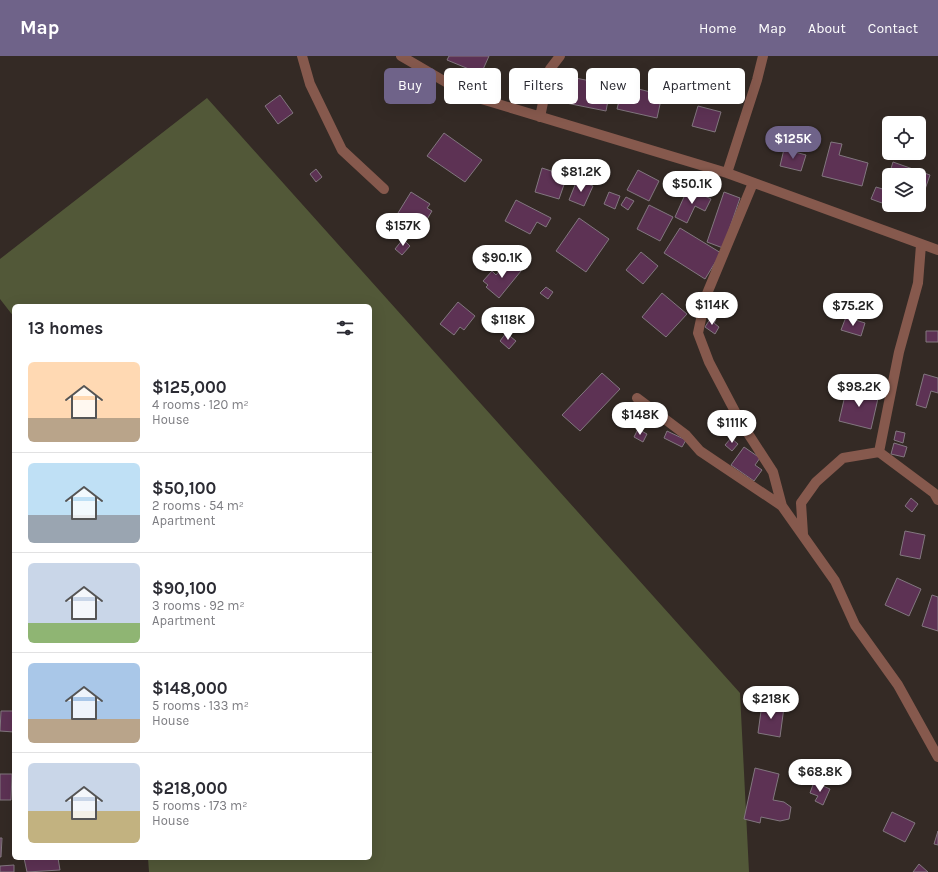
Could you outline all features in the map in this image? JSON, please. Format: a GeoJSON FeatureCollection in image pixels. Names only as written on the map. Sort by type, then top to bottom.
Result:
{"type":"FeatureCollection","features":[{"type":"Feature","properties":{"kind":"street"},"geometry":{"type":"LineString","coordinates":[[302,56],[310,84],[342,150],[384,188]]}},
{"type":"Feature","properties":{"kind":"street"},"geometry":{"type":"LineString","coordinates":[[400,56],[468,95],[727,173],[938,250]]}},
{"type":"Feature","properties":{"kind":"street"},"geometry":{"type":"LineString","coordinates":[[540,117],[550,69],[560,56]]}},
{"type":"Feature","properties":{"kind":"street"},"geometry":{"type":"LineString","coordinates":[[727,173],[763,56]]}},
{"type":"Feature","properties":{"kind":"street"},"geometry":{"type":"LineString","coordinates":[[753,183],[706,296],[698,333],[709,362],[740,421],[773,472],[782,506]]}},
{"type":"Feature","properties":{"kind":"street"},"geometry":{"type":"LineString","coordinates":[[879,452],[899,352],[918,283],[921,245]]}},
{"type":"Feature","properties":{"kind":"street"},"geometry":{"type":"LineString","coordinates":[[637,398],[686,435],[700,450],[782,506],[836,581],[855,625],[898,685],[938,757]]}},
{"type":"Feature","properties":{"kind":"street"},"geometry":{"type":"LineString","coordinates":[[803,534],[801,503],[816,482],[843,458],[879,452],[934,493],[938,500]]}},
{"type":"Feature","properties":{"kind":"green space"},"geometry":{"type":"Polygon","coordinates":[[[207,98],[740,693],[749,872],[149,872],[148,860],[372,860],[372,304],[12,304],[12,314],[0,299],[0,259],[207,98]]]}},
{"type":"Feature","properties":{"kind":"building"},"geometry":{"type":"Polygon","coordinates":[[[449,56],[489,56],[484,68],[466,68],[447,60],[449,56]]]}},
{"type":"Feature","properties":{"kind":"building"},"geometry":{"type":"Polygon","coordinates":[[[578,79],[586,80],[586,104],[607,104],[606,111],[571,104],[578,104],[578,79]]]}},
{"type":"Feature","properties":{"kind":"building"},"geometry":{"type":"Polygon","coordinates":[[[640,89],[648,91],[648,104],[660,104],[657,118],[617,109],[618,104],[640,104],[640,89]]]}},
{"type":"Feature","properties":{"kind":"building"},"geometry":{"type":"Polygon","coordinates":[[[280,95],[293,113],[278,124],[265,106],[280,95]]]}},
{"type":"Feature","properties":{"kind":"building"},"geometry":{"type":"Polygon","coordinates":[[[698,106],[721,112],[715,132],[692,126],[698,106]]]}},
{"type":"Feature","properties":{"kind":"building"},"geometry":{"type":"Polygon","coordinates":[[[444,133],[482,160],[465,182],[427,156],[444,133]]]}},
{"type":"Feature","properties":{"kind":"building"},"geometry":{"type":"Polygon","coordinates":[[[831,142],[842,144],[839,155],[868,163],[862,186],[822,176],[831,142]]]}},
{"type":"Feature","properties":{"kind":"building"},"geometry":{"type":"Polygon","coordinates":[[[784,149],[806,155],[801,171],[780,166],[784,149]]]}},
{"type":"Feature","properties":{"kind":"building"},"geometry":{"type":"Polygon","coordinates":[[[893,162],[910,168],[891,168],[893,162]]]}},
{"type":"Feature","properties":{"kind":"building"},"geometry":{"type":"Polygon","coordinates":[[[542,168],[567,176],[559,199],[535,192],[542,168]]]}},
{"type":"Feature","properties":{"kind":"building"},"geometry":{"type":"Polygon","coordinates":[[[316,169],[322,177],[316,182],[310,174],[316,169]]]}},
{"type":"Feature","properties":{"kind":"building"},"geometry":{"type":"Polygon","coordinates":[[[638,170],[659,181],[649,201],[627,190],[638,170]]]}},
{"type":"Feature","properties":{"kind":"building"},"geometry":{"type":"Polygon","coordinates":[[[926,174],[930,175],[926,186],[926,174]]]}},
{"type":"Feature","properties":{"kind":"building"},"geometry":{"type":"Polygon","coordinates":[[[577,180],[593,186],[584,206],[569,200],[577,180]]]}},
{"type":"Feature","properties":{"kind":"building"},"geometry":{"type":"Polygon","coordinates":[[[876,187],[882,189],[882,203],[871,199],[876,187]]]}},
{"type":"Feature","properties":{"kind":"building"},"geometry":{"type":"Polygon","coordinates":[[[688,188],[711,199],[705,211],[695,206],[687,223],[675,217],[688,188]]]}},
{"type":"Feature","properties":{"kind":"building"},"geometry":{"type":"Polygon","coordinates":[[[411,192],[430,204],[427,208],[432,211],[417,236],[405,229],[410,220],[398,213],[411,192]]]}},
{"type":"Feature","properties":{"kind":"building"},"geometry":{"type":"Polygon","coordinates":[[[609,192],[620,196],[615,209],[604,204],[609,192]]]}},
{"type":"Feature","properties":{"kind":"building"},"geometry":{"type":"Polygon","coordinates":[[[724,192],[740,198],[723,248],[707,242],[724,192]]]}},
{"type":"Feature","properties":{"kind":"building"},"geometry":{"type":"Polygon","coordinates":[[[626,197],[634,201],[628,210],[621,205],[626,197]]]}},
{"type":"Feature","properties":{"kind":"building"},"geometry":{"type":"Polygon","coordinates":[[[516,200],[551,218],[546,227],[537,222],[530,234],[505,221],[516,200]]]}},
{"type":"Feature","properties":{"kind":"building"},"geometry":{"type":"Polygon","coordinates":[[[649,205],[673,217],[660,241],[637,229],[649,205]]]}},
{"type":"Feature","properties":{"kind":"building"},"geometry":{"type":"Polygon","coordinates":[[[579,218],[609,239],[586,272],[556,251],[579,218]]]}},
{"type":"Feature","properties":{"kind":"building"},"geometry":{"type":"Polygon","coordinates":[[[680,228],[721,253],[705,279],[664,253],[680,228]]]}},
{"type":"Feature","properties":{"kind":"building"},"geometry":{"type":"Polygon","coordinates":[[[403,239],[410,246],[402,255],[395,249],[403,239]]]}},
{"type":"Feature","properties":{"kind":"building"},"geometry":{"type":"Polygon","coordinates":[[[641,252],[658,266],[643,284],[626,270],[641,252]]]}},
{"type":"Feature","properties":{"kind":"building"},"geometry":{"type":"Polygon","coordinates":[[[508,261],[521,271],[499,298],[486,287],[488,285],[483,281],[492,271],[496,275],[508,261]]]}},
{"type":"Feature","properties":{"kind":"building"},"geometry":{"type":"Polygon","coordinates":[[[546,287],[553,292],[548,299],[540,293],[546,287]]]}},
{"type":"Feature","properties":{"kind":"building"},"geometry":{"type":"Polygon","coordinates":[[[662,293],[687,314],[666,337],[642,317],[662,293]]]}},
{"type":"Feature","properties":{"kind":"building"},"geometry":{"type":"Polygon","coordinates":[[[458,302],[475,316],[464,330],[460,327],[454,335],[440,324],[458,302]]]}},
{"type":"Feature","properties":{"kind":"building"},"geometry":{"type":"Polygon","coordinates":[[[712,316],[716,320],[714,323],[719,327],[715,334],[705,327],[712,316]]]}},
{"type":"Feature","properties":{"kind":"building"},"geometry":{"type":"Polygon","coordinates":[[[846,317],[865,323],[861,336],[841,330],[846,317]]]}},
{"type":"Feature","properties":{"kind":"building"},"geometry":{"type":"Polygon","coordinates":[[[926,331],[938,331],[938,342],[926,342],[926,331]]]}},
{"type":"Feature","properties":{"kind":"building"},"geometry":{"type":"Polygon","coordinates":[[[506,333],[516,341],[509,349],[500,341],[506,333]]]}},
{"type":"Feature","properties":{"kind":"building"},"geometry":{"type":"Polygon","coordinates":[[[602,373],[620,389],[580,431],[562,415],[602,373]]]}},
{"type":"Feature","properties":{"kind":"building"},"geometry":{"type":"Polygon","coordinates":[[[924,374],[938,378],[938,393],[931,391],[926,408],[916,405],[924,374]]]}},
{"type":"Feature","properties":{"kind":"building"},"geometry":{"type":"Polygon","coordinates":[[[847,387],[879,394],[871,429],[839,421],[847,387]]]}},
{"type":"Feature","properties":{"kind":"building"},"geometry":{"type":"Polygon","coordinates":[[[638,429],[647,434],[643,442],[634,437],[638,429]]]}},
{"type":"Feature","properties":{"kind":"building"},"geometry":{"type":"Polygon","coordinates":[[[667,431],[686,440],[682,447],[664,438],[667,431]]]}},
{"type":"Feature","properties":{"kind":"building"},"geometry":{"type":"Polygon","coordinates":[[[896,431],[905,433],[903,443],[894,440],[896,431]]]}},
{"type":"Feature","properties":{"kind":"building"},"geometry":{"type":"Polygon","coordinates":[[[731,438],[738,444],[732,451],[725,445],[731,438]]]}},
{"type":"Feature","properties":{"kind":"building"},"geometry":{"type":"Polygon","coordinates":[[[894,443],[907,447],[904,457],[891,454],[894,443]]]}},
{"type":"Feature","properties":{"kind":"building"},"geometry":{"type":"Polygon","coordinates":[[[744,447],[760,458],[755,465],[762,470],[754,481],[731,465],[744,447]]]}},
{"type":"Feature","properties":{"kind":"building"},"geometry":{"type":"Polygon","coordinates":[[[911,498],[918,504],[912,512],[905,506],[911,498]]]}},
{"type":"Feature","properties":{"kind":"building"},"geometry":{"type":"Polygon","coordinates":[[[905,531],[925,535],[920,559],[900,555],[905,531]]]}},
{"type":"Feature","properties":{"kind":"building"},"geometry":{"type":"Polygon","coordinates":[[[897,578],[921,589],[909,616],[885,605],[897,578]]]}},
{"type":"Feature","properties":{"kind":"building"},"geometry":{"type":"Polygon","coordinates":[[[932,595],[938,597],[938,631],[922,626],[932,595]]]}},
{"type":"Feature","properties":{"kind":"building"},"geometry":{"type":"Polygon","coordinates":[[[762,704],[784,707],[780,737],[758,733],[762,704]]]}},
{"type":"Feature","properties":{"kind":"building"},"geometry":{"type":"Polygon","coordinates":[[[1,711],[12,711],[12,732],[0,731],[1,711]]]}},
{"type":"Feature","properties":{"kind":"building"},"geometry":{"type":"Polygon","coordinates":[[[755,768],[779,774],[773,800],[784,802],[791,807],[789,819],[780,821],[761,817],[760,823],[744,819],[755,768]]]}},
{"type":"Feature","properties":{"kind":"building"},"geometry":{"type":"Polygon","coordinates":[[[0,774],[12,774],[11,800],[0,800],[0,774]]]}},
{"type":"Feature","properties":{"kind":"building"},"geometry":{"type":"Polygon","coordinates":[[[814,782],[830,789],[823,805],[815,801],[818,796],[810,793],[814,782]]]}},
{"type":"Feature","properties":{"kind":"building"},"geometry":{"type":"Polygon","coordinates":[[[892,812],[915,823],[905,842],[883,831],[892,812]]]}},
{"type":"Feature","properties":{"kind":"building"},"geometry":{"type":"Polygon","coordinates":[[[938,831],[938,845],[934,844],[938,831]]]}},
{"type":"Feature","properties":{"kind":"building"},"geometry":{"type":"Polygon","coordinates":[[[0,838],[2,838],[1,857],[0,857],[0,838]]]}},
{"type":"Feature","properties":{"kind":"building"},"geometry":{"type":"Polygon","coordinates":[[[24,860],[58,860],[60,870],[27,872],[24,860]]]}},
{"type":"Feature","properties":{"kind":"building"},"geometry":{"type":"Polygon","coordinates":[[[919,864],[928,872],[913,872],[919,864]]]}},
{"type":"Feature","properties":{"kind":"building"},"geometry":{"type":"Polygon","coordinates":[[[14,865],[14,872],[0,872],[0,866],[14,865]]]}}]}
